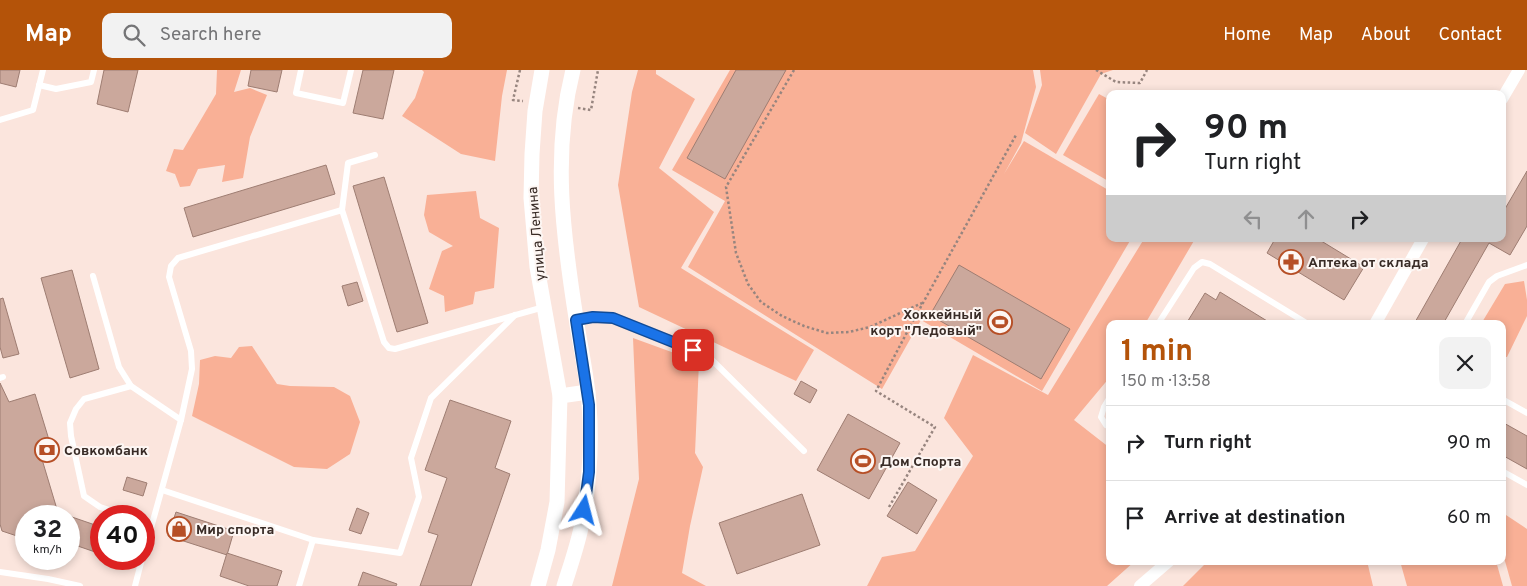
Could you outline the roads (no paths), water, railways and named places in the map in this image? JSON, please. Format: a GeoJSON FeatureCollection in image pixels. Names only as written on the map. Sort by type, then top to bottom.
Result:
{"type":"FeatureCollection","features":[{"type":"Feature","properties":{"kind":"street","name":"улица Ленина"},"geometry":{"type":"LineString","coordinates":[[538,586],[548,550],[557,502],[560,396],[537,267],[531,198],[532,145],[535,111],[542,70]]}},
{"type":"Feature","properties":{"kind":"street","name":"улица Ленина"},"geometry":{"type":"LineString","coordinates":[[564,586],[581,528],[589,472],[588,392],[562,226],[560,188],[565,114],[573,70]]}},
{"type":"Feature","properties":{"kind":"street"},"geometry":{"type":"LineString","coordinates":[[1506,92],[1519,70]]}},
{"type":"Feature","properties":{"kind":"street"},"geometry":{"type":"LineString","coordinates":[[1377,320],[1421,242]]}},
{"type":"Feature","properties":{"kind":"street"},"geometry":{"type":"LineString","coordinates":[[560,396],[588,392]]}},
{"type":"Feature","properties":{"kind":"street"},"geometry":{"type":"LineString","coordinates":[[1140,586],[1164,565]]}},
{"type":"Feature","properties":{"kind":"lane"},"geometry":{"type":"LineString","coordinates":[[0,120],[33,110],[43,70]]}},
{"type":"Feature","properties":{"kind":"lane"},"geometry":{"type":"LineString","coordinates":[[39,85],[56,89],[91,82],[94,70]]}},
{"type":"Feature","properties":{"kind":"lane"},"geometry":{"type":"LineString","coordinates":[[301,70],[296,93],[343,103],[351,70]]}},
{"type":"Feature","properties":{"kind":"lane"},"geometry":{"type":"LineString","coordinates":[[375,155],[348,163],[342,210],[384,342],[389,348],[395,349],[544,307]]}},
{"type":"Feature","properties":{"kind":"lane"},"geometry":{"type":"LineString","coordinates":[[155,514],[181,420],[192,369],[191,351],[169,277],[171,266],[178,258],[342,210]]}},
{"type":"Feature","properties":{"kind":"lane"},"geometry":{"type":"LineString","coordinates":[[1161,320],[1194,268],[1202,262],[1210,264],[1301,320]]}},
{"type":"Feature","properties":{"kind":"lane"},"geometry":{"type":"LineString","coordinates":[[1467,320],[1489,282],[1497,276],[1527,264]]}},
{"type":"Feature","properties":{"kind":"lane"},"geometry":{"type":"LineString","coordinates":[[92,276],[118,367],[131,386],[181,420]]}},
{"type":"Feature","properties":{"kind":"lane"},"geometry":{"type":"LineString","coordinates":[[162,490],[314,540],[400,554],[419,497],[411,458],[431,398],[516,314]]}},
{"type":"Feature","properties":{"kind":"lane"},"geometry":{"type":"LineString","coordinates":[[576,320],[593,317],[613,318],[709,356],[804,451]]}},
{"type":"Feature","properties":{"kind":"lane"},"geometry":{"type":"LineString","coordinates":[[96,505],[84,496],[70,423],[76,408],[84,399],[131,386]]}},
{"type":"Feature","properties":{"kind":"lane"},"geometry":{"type":"LineString","coordinates":[[1506,401],[1527,413]]}},
{"type":"Feature","properties":{"kind":"lane"},"geometry":{"type":"LineString","coordinates":[[1106,404],[1101,417],[1106,424]]}},
{"type":"Feature","properties":{"kind":"lane"},"geometry":{"type":"LineString","coordinates":[[1506,473],[1527,485]]}},
{"type":"Feature","properties":{"kind":"lane"},"geometry":{"type":"LineString","coordinates":[[299,586],[314,540]]}},
{"type":"Feature","properties":{"kind":"lane"},"geometry":{"type":"LineString","coordinates":[[135,586],[139,570]]}},
{"type":"Feature","properties":{"kind":"lane"},"geometry":{"type":"LineString","coordinates":[[0,572],[80,586]]}},
{"type":"Feature","properties":{"kind":"place","name":"Аптека от склада"},"geometry":{"type":"Point","coordinates":[1291,262]}},
{"type":"Feature","properties":{"kind":"place","name":"Хоккейный корт \"Ледовый\""},"geometry":{"type":"Point","coordinates":[1000,322]}},
{"type":"Feature","properties":{"kind":"place","name":"Совкомбанк"},"geometry":{"type":"Point","coordinates":[47,450]}},
{"type":"Feature","properties":{"kind":"place","name":"Дом Спорта"},"geometry":{"type":"Point","coordinates":[863,461]}},
{"type":"Feature","properties":{"kind":"place","name":"Мир спорта"},"geometry":{"type":"Point","coordinates":[179,529]}}]}
